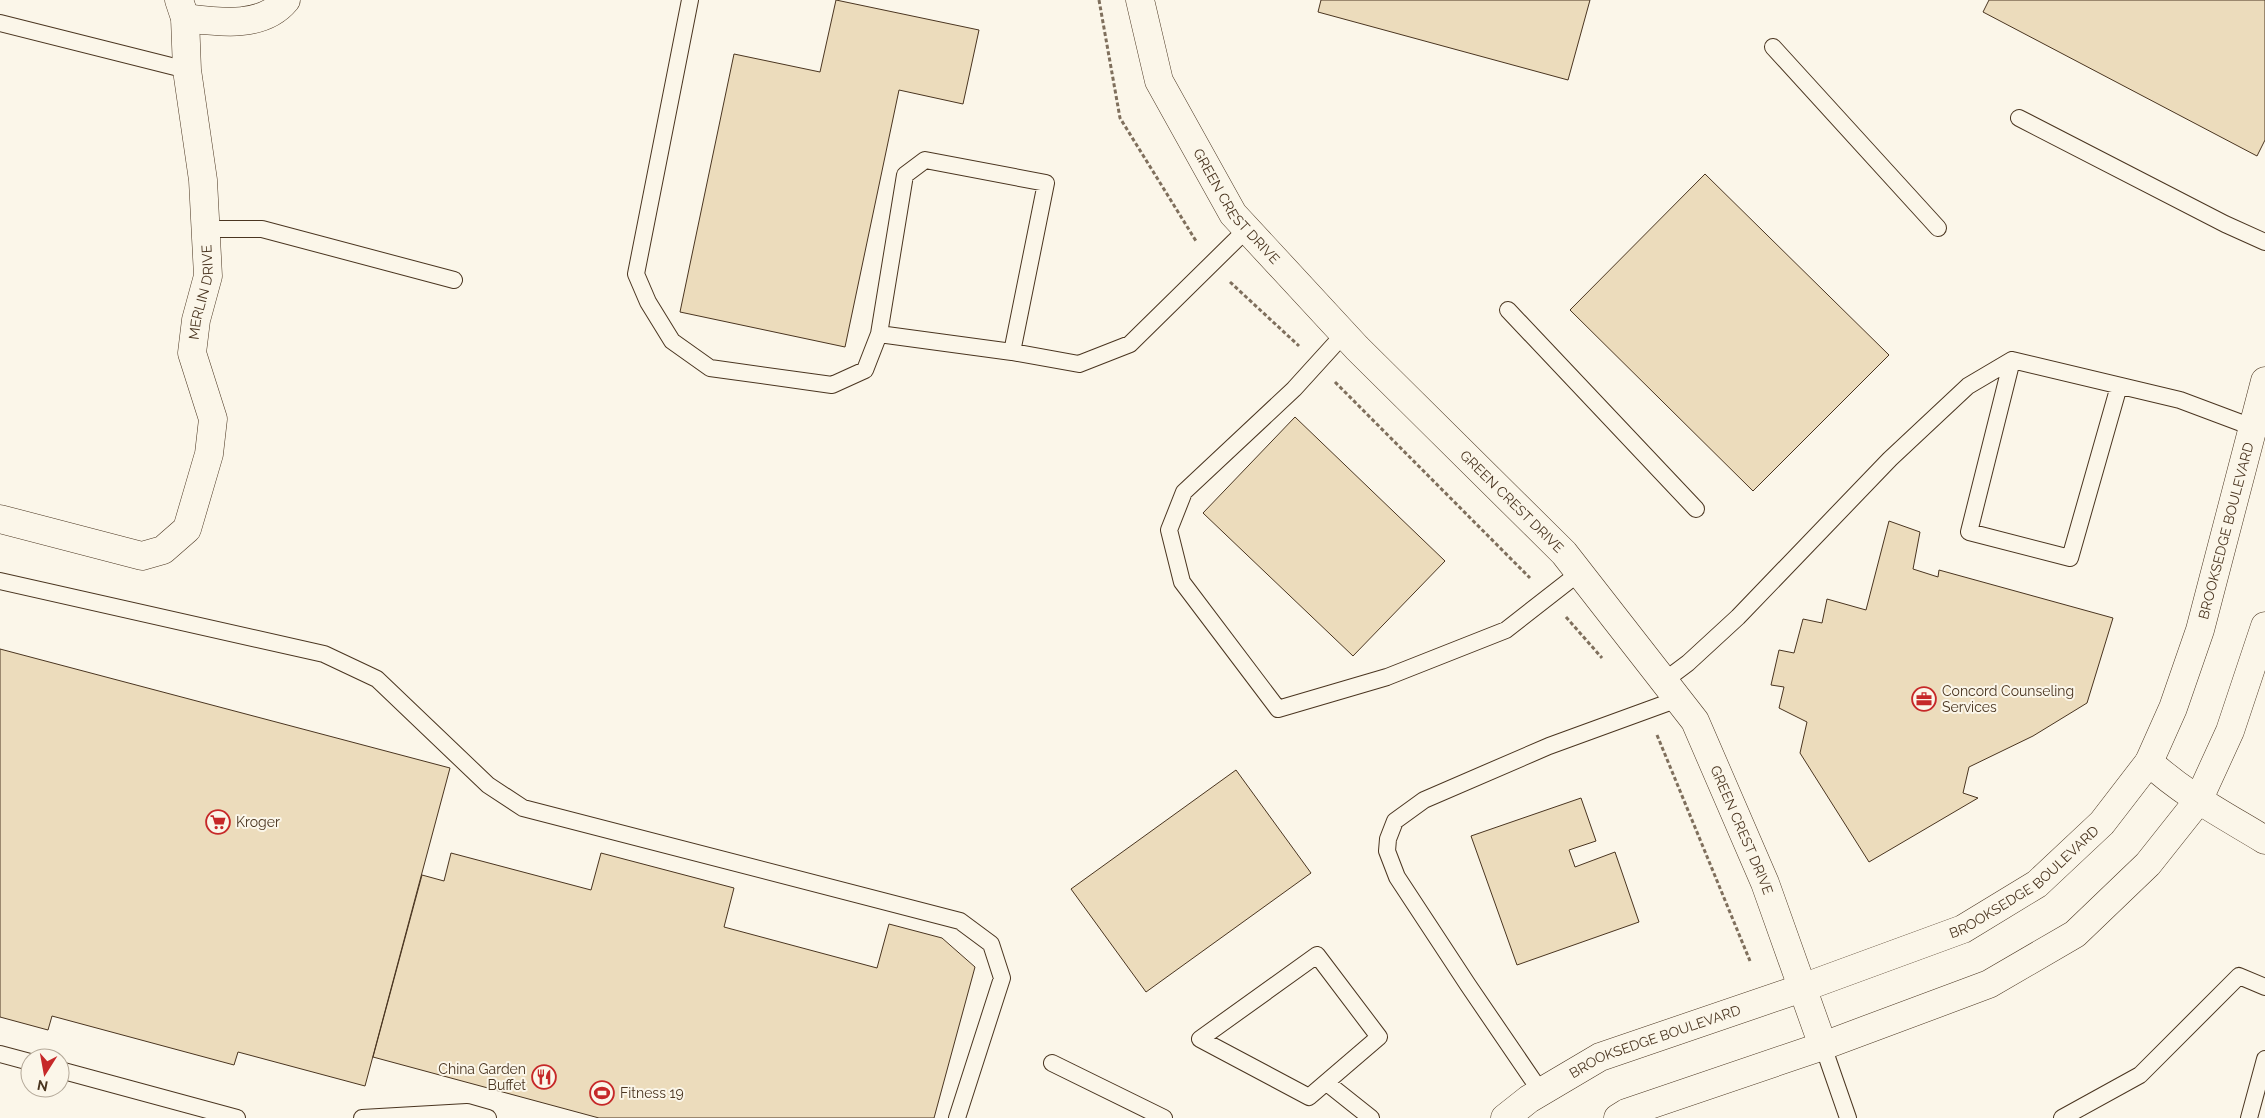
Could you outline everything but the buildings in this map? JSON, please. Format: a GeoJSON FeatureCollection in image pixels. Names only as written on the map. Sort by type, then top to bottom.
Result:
{"type":"FeatureCollection","features":[{"type":"Feature","properties":{"kind":"street"},"geometry":{"type":"LineString","coordinates":[[182,9],[223,23],[258,18],[280,7],[286,0]]}},
{"type":"Feature","properties":{"kind":"street","name":"GREEN CREST DRIVE"},"geometry":{"type":"LineString","coordinates":[[1140,0],[1159,81],[1233,214],[1344,334],[1564,552],[1695,721],[1765,883],[1823,1046]]}},
{"type":"Feature","properties":{"kind":"street","name":"MERLIN DRIVE"},"geometry":{"type":"LineString","coordinates":[[0,519],[142,556],[163,550],[188,529],[209,454],[213,418],[192,353],[196,320],[208,276],[203,180],[187,70],[182,9]]}},
{"type":"Feature","properties":{"kind":"street","name":"BROOKSEDGE BOULEVARD"},"geometry":{"type":"LineString","coordinates":[[1505,1118],[1541,1092],[1600,1057],[1802,988],[1962,929],[2037,884],[2102,823],[2149,762],[2173,708],[2200,630],[2259,429],[2265,381]]}},
{"type":"Feature","properties":{"kind":"street"},"geometry":{"type":"LineString","coordinates":[[1618,1118],[1626,1113],[1823,1046],[1989,984],[2075,934],[2148,864],[2198,801],[2230,731],[2265,626]]}},
{"type":"Feature","properties":{"kind":"street"},"geometry":{"type":"LineString","coordinates":[[2149,762],[2172,783],[2198,801],[2265,840]]}},
{"type":"Feature","properties":{"kind":"lane"},"geometry":{"type":"LineString","coordinates":[[690,0],[636,274],[648,302],[672,341],[710,368],[832,385],[865,370],[879,334],[905,175],[925,160],[1046,183],[1012,352]]}},
{"type":"Feature","properties":{"kind":"lane"},"geometry":{"type":"LineString","coordinates":[[0,24],[187,70]]}},
{"type":"Feature","properties":{"kind":"lane"},"geometry":{"type":"LineString","coordinates":[[1773,47],[1938,228]]}},
{"type":"Feature","properties":{"kind":"lane"},"geometry":{"type":"LineString","coordinates":[[2019,118],[2225,224],[2265,242]]}},
{"type":"Feature","properties":{"kind":"lane"},"geometry":{"type":"LineString","coordinates":[[205,229],[262,229],[454,280]]}},
{"type":"Feature","properties":{"kind":"lane"},"geometry":{"type":"LineString","coordinates":[[879,334],[1012,352],[1079,364],[1130,344],[1210,263],[1247,229]]}},
{"type":"Feature","properties":{"kind":"lane"},"geometry":{"type":"LineString","coordinates":[[1508,310],[1696,509]]}},
{"type":"Feature","properties":{"kind":"lane"},"geometry":{"type":"LineString","coordinates":[[1344,334],[1294,389],[1184,492],[1169,530],[1182,582],[1278,708],[1387,678],[1506,630],[1580,573]]}},
{"type":"Feature","properties":{"kind":"lane"},"geometry":{"type":"LineString","coordinates":[[2012,360],[1970,532],[2070,558],[2119,386]]}},
{"type":"Feature","properties":{"kind":"lane"},"geometry":{"type":"LineString","coordinates":[[1541,1092],[1397,877],[1387,851],[1388,839],[1395,821],[1424,800],[1549,746],[1647,710],[1671,690],[1688,663],[1738,617],[1890,459],[1968,386],[2012,360],[2180,400],[2259,429]]}},
{"type":"Feature","properties":{"kind":"lane"},"geometry":{"type":"LineString","coordinates":[[0,581],[324,654],[377,679],[488,785],[523,808],[960,921],[991,944],[1002,978],[957,1118]]}},
{"type":"Feature","properties":{"kind":"lane"},"geometry":{"type":"LineString","coordinates":[[1317,955],[1379,1037],[1327,1083],[1309,1097],[1200,1039],[1317,955]]}},
{"type":"Feature","properties":{"kind":"lane"},"geometry":{"type":"LineString","coordinates":[[2062,1118],[2140,1074],[2239,976],[2265,987]]}},
{"type":"Feature","properties":{"kind":"lane"},"geometry":{"type":"LineString","coordinates":[[1823,1046],[1848,1118]]}},
{"type":"Feature","properties":{"kind":"lane"},"geometry":{"type":"LineString","coordinates":[[0,1054],[20,1059]]}},
{"type":"Feature","properties":{"kind":"lane"},"geometry":{"type":"LineString","coordinates":[[2249,1118],[2265,1059]]}},
{"type":"Feature","properties":{"kind":"lane"},"geometry":{"type":"LineString","coordinates":[[1052,1063],[1164,1118]]}},
{"type":"Feature","properties":{"kind":"lane"},"geometry":{"type":"LineString","coordinates":[[70,1073],[237,1118]]}},
{"type":"Feature","properties":{"kind":"lane"},"geometry":{"type":"LineString","coordinates":[[1327,1083],[1371,1118]]}},
{"type":"Feature","properties":{"kind":"lane"},"geometry":{"type":"LineString","coordinates":[[362,1118],[467,1112],[488,1118]]}},
{"type":"Feature","properties":{"kind":"path"},"geometry":{"type":"LineString","coordinates":[[1098,0],[1120,118],[1210,263],[1318,364],[1549,597],[1608,665]]}},
{"type":"Feature","properties":{"kind":"path"},"geometry":{"type":"LineString","coordinates":[[1647,710],[1750,962]]}},
{"type":"Feature","properties":{"kind":"place","name":"Concord Counseling Services"},"geometry":{"type":"Point","coordinates":[1924,699]}},
{"type":"Feature","properties":{"kind":"place","name":"Kroger"},"geometry":{"type":"Point","coordinates":[218,822]}},
{"type":"Feature","properties":{"kind":"place","name":"China Garden Buffet"},"geometry":{"type":"Point","coordinates":[544,1077]}},
{"type":"Feature","properties":{"kind":"place","name":"Fitness 19"},"geometry":{"type":"Point","coordinates":[602,1093]}}]}
